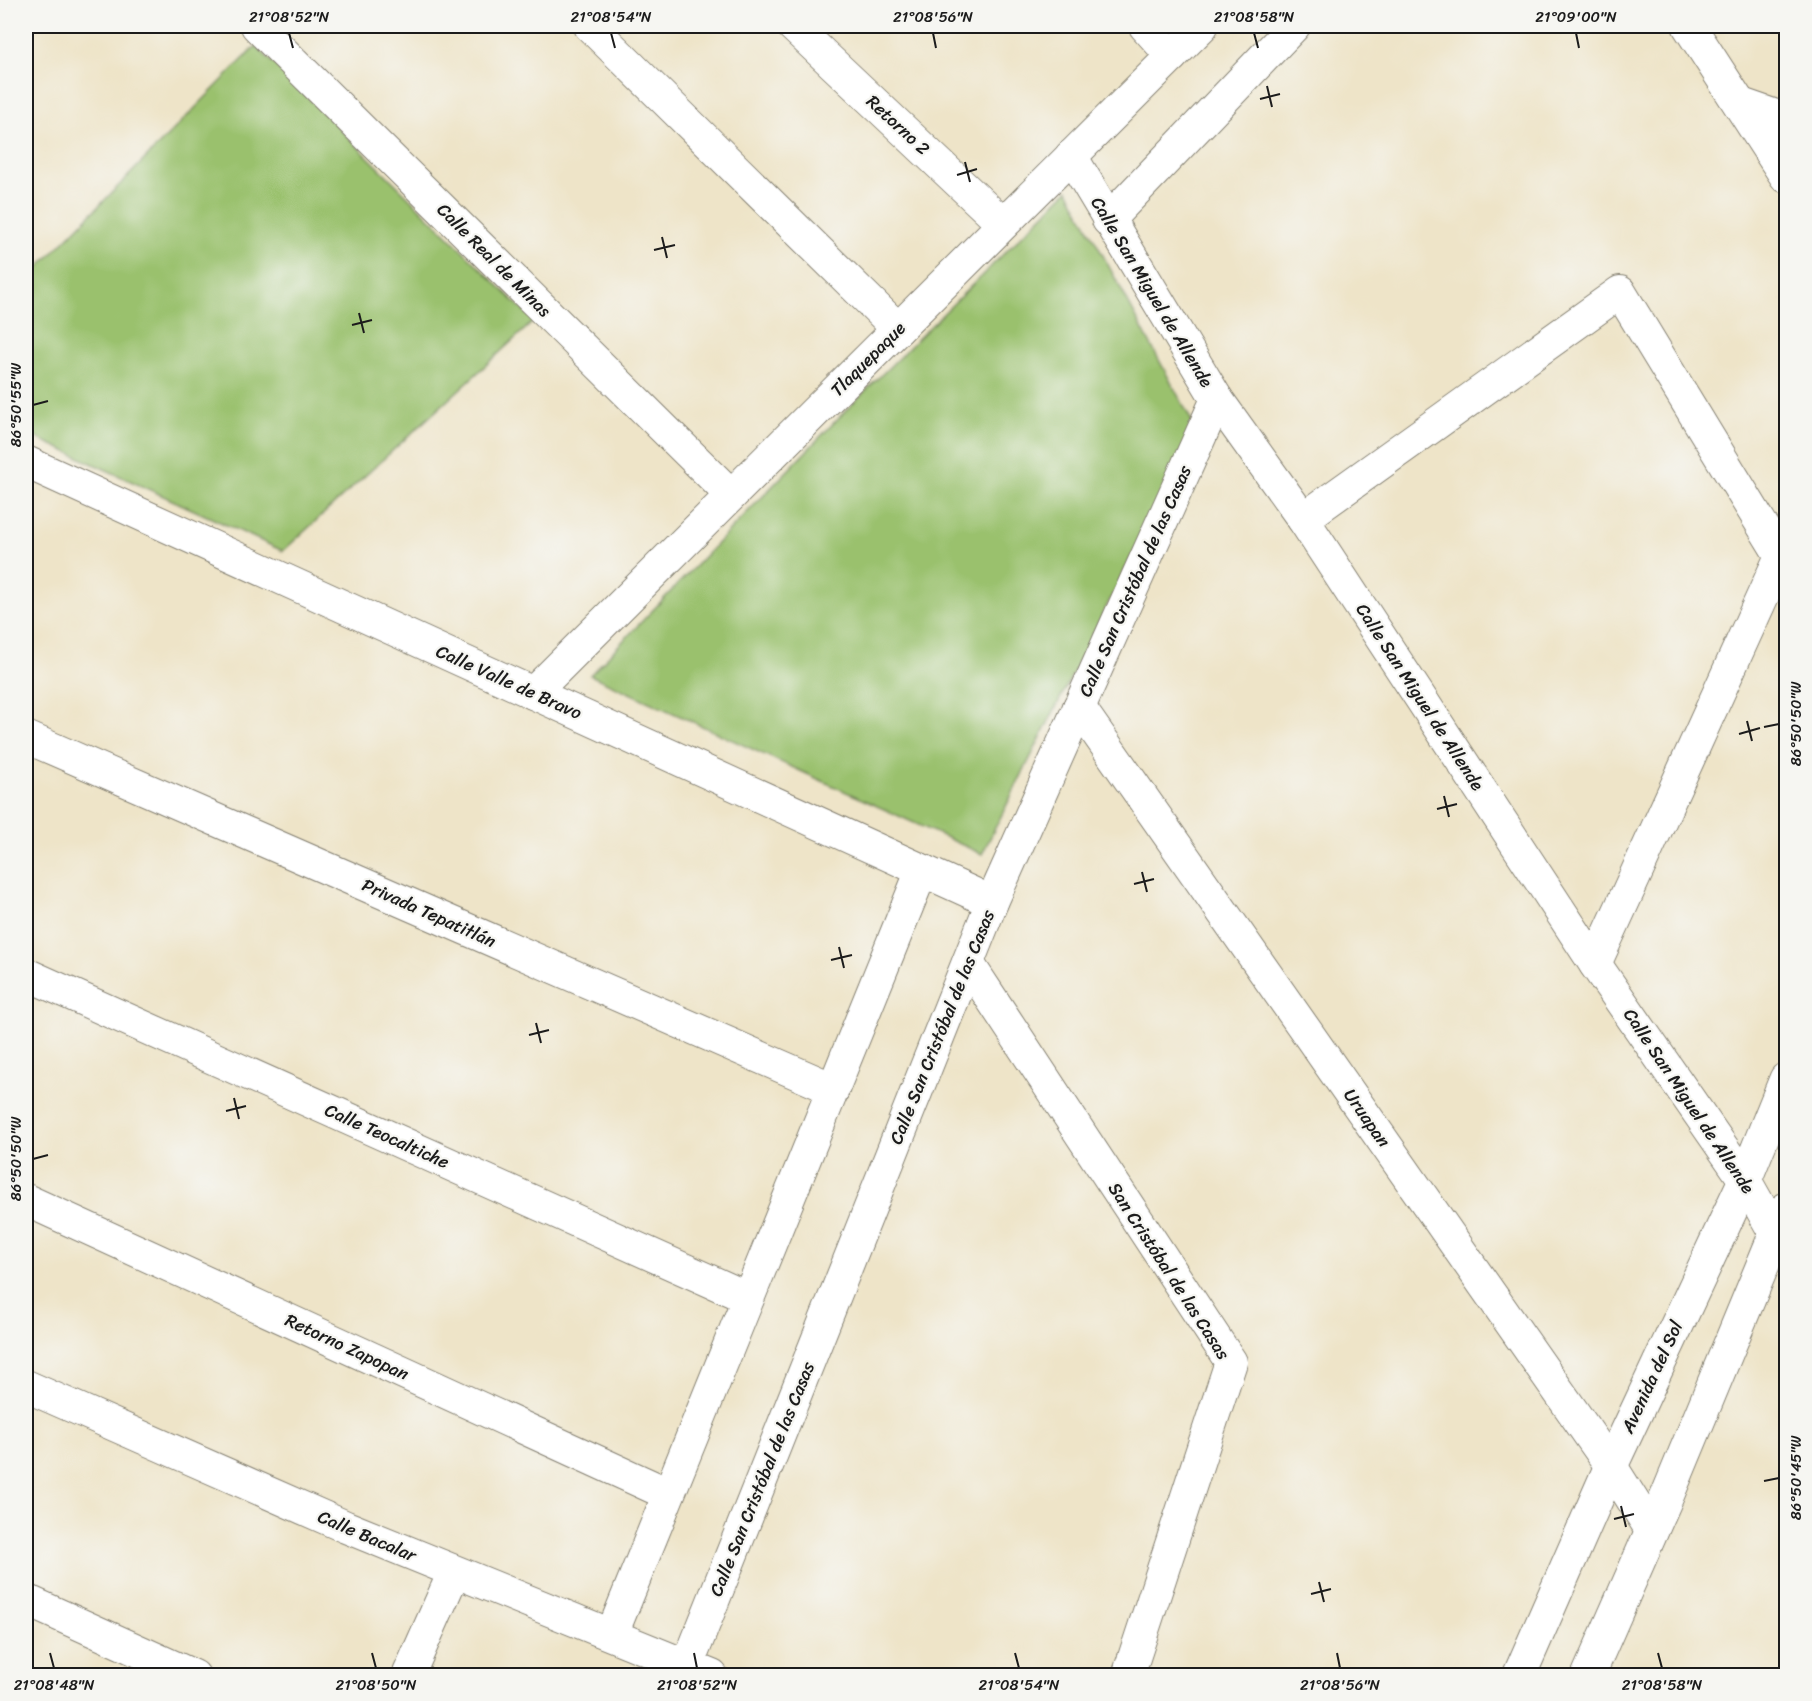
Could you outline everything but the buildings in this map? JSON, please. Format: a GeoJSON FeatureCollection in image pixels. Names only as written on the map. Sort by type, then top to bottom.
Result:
{"type":"FeatureCollection","features":[{"type":"Feature","properties":{"kind":"street","name":"Calle Real de Minas"},"geometry":{"type":"LineString","coordinates":[[257,26],[731,495]]}},
{"type":"Feature","properties":{"kind":"street"},"geometry":{"type":"LineString","coordinates":[[590,26],[898,329]]}},
{"type":"Feature","properties":{"kind":"street","name":"Retorno 2"},"geometry":{"type":"LineString","coordinates":[[793,26],[1003,224]]}},
{"type":"Feature","properties":{"kind":"street"},"geometry":{"type":"LineString","coordinates":[[1145,26],[1172,56]]}},
{"type":"Feature","properties":{"kind":"street","name":"Tlaquepaque"},"geometry":{"type":"LineString","coordinates":[[533,693],[1203,26]]}},
{"type":"Feature","properties":{"kind":"street"},"geometry":{"type":"LineString","coordinates":[[1108,220],[1294,26]]}},
{"type":"Feature","properties":{"kind":"street"},"geometry":{"type":"LineString","coordinates":[[1689,26],[1786,176]]}},
{"type":"Feature","properties":{"kind":"street"},"geometry":{"type":"LineString","coordinates":[[1740,104],[1786,120]]}},
{"type":"Feature","properties":{"kind":"street","name":"Calle San Miguel de Allende"},"geometry":{"type":"LineString","coordinates":[[1071,156],[1217,399],[1303,519],[1595,964],[1745,1180],[1781,1221]]}},
{"type":"Feature","properties":{"kind":"street"},"geometry":{"type":"LineString","coordinates":[[1303,519],[1620,292],[1781,556],[1595,964]]}},
{"type":"Feature","properties":{"kind":"street","name":"Calle San Cristóbal de las Casas"},"geometry":{"type":"LineString","coordinates":[[700,1670],[992,902],[1217,399]]}},
{"type":"Feature","properties":{"kind":"street","name":"Calle Valle de Bravo"},"geometry":{"type":"LineString","coordinates":[[26,462],[992,902]]}},
{"type":"Feature","properties":{"kind":"street","name":"Uruapan"},"geometry":{"type":"LineString","coordinates":[[1079,707],[1611,1466],[1652,1531]]}},
{"type":"Feature","properties":{"kind":"street","name":"Privada Tepatitlán"},"geometry":{"type":"LineString","coordinates":[[26,737],[833,1089]]}},
{"type":"Feature","properties":{"kind":"street"},"geometry":{"type":"LineString","coordinates":[[612,1634],[922,870]]}},
{"type":"Feature","properties":{"kind":"street","name":"San Cristóbal de las Casas"},"geometry":{"type":"LineString","coordinates":[[968,963],[1231,1362],[1128,1676]]}},
{"type":"Feature","properties":{"kind":"street","name":"Calle Teocaltiche"},"geometry":{"type":"LineString","coordinates":[[26,974],[748,1298]]}},
{"type":"Feature","properties":{"kind":"street","name":"Avenida del Sol"},"geometry":{"type":"LineString","coordinates":[[1519,1676],[1611,1466],[1745,1180],[1786,1079]]}},
{"type":"Feature","properties":{"kind":"street","name":"Retorno Zapopan"},"geometry":{"type":"LineString","coordinates":[[26,1200],[668,1494]]}},
{"type":"Feature","properties":{"kind":"street"},"geometry":{"type":"LineString","coordinates":[[1588,1676],[1652,1531],[1781,1221]]}},
{"type":"Feature","properties":{"kind":"street","name":"Calle Bacalar"},"geometry":{"type":"LineString","coordinates":[[26,1386],[346,1527],[700,1670]]}},
{"type":"Feature","properties":{"kind":"street"},"geometry":{"type":"LineString","coordinates":[[408,1676],[454,1572]]}},
{"type":"Feature","properties":{"kind":"street"},"geometry":{"type":"LineString","coordinates":[[26,1600],[194,1676]]}},
{"type":"Feature","properties":{"kind":"green space"},"geometry":{"type":"Polygon","coordinates":[[[256,46],[534,321],[283,551],[26,433],[26,280],[256,46]]]}},
{"type":"Feature","properties":{"kind":"green space"},"geometry":{"type":"Polygon","coordinates":[[[1068,190],[1196,429],[982,854],[590,675],[853,403],[1068,190]]]}}]}
